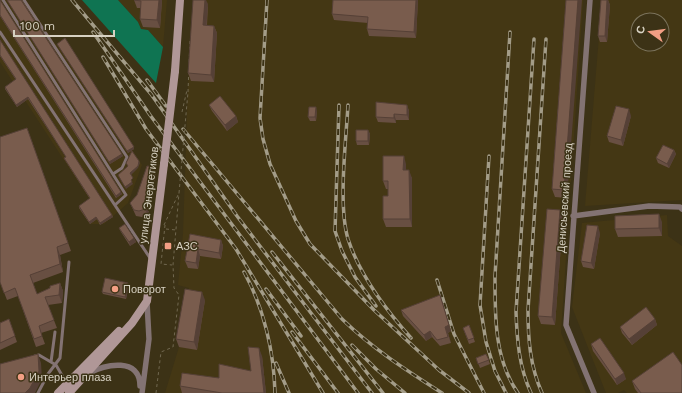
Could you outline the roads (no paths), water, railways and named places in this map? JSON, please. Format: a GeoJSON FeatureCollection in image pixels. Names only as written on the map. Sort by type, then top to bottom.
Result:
{"type":"FeatureCollection","features":[{"type":"Feature","properties":{"kind":"main road","name":"улица Энергетиков"},"geometry":{"type":"LineString","coordinates":[[147,301],[175,71],[180,0]]}},
{"type":"Feature","properties":{"kind":"main road"},"geometry":{"type":"LineString","coordinates":[[58,393],[69,389],[86,375],[132,323],[147,301]]}},
{"type":"Feature","properties":{"kind":"main road"},"geometry":{"type":"LineString","coordinates":[[69,389],[147,301]]}},
{"type":"Feature","properties":{"kind":"street","name":"Денисьевский проезд"},"geometry":{"type":"LineString","coordinates":[[590,0],[566,325],[594,393]]}},
{"type":"Feature","properties":{"kind":"street"},"geometry":{"type":"LineString","coordinates":[[573,216],[649,206],[682,208]]}},
{"type":"Feature","properties":{"kind":"street","name":"улица Энергетиков"},"geometry":{"type":"LineString","coordinates":[[141,393],[149,339],[147,301]]}},
{"type":"Feature","properties":{"kind":"street"},"geometry":{"type":"LineString","coordinates":[[86,375],[99,368],[109,365],[118,364],[127,366],[136,373],[140,381],[141,393]]}},
{"type":"Feature","properties":{"kind":"lane"},"geometry":{"type":"LineString","coordinates":[[3,0],[126,195],[115,205]]}},
{"type":"Feature","properties":{"kind":"lane"},"geometry":{"type":"LineString","coordinates":[[24,0],[127,158],[122,168],[113,174]]}},
{"type":"Feature","properties":{"kind":"lane"},"geometry":{"type":"LineString","coordinates":[[0,32],[152,261]]}},
{"type":"Feature","properties":{"kind":"lane"},"geometry":{"type":"LineString","coordinates":[[38,393],[48,374],[60,358],[69,262]]}},
{"type":"Feature","properties":{"kind":"lane"},"geometry":{"type":"LineString","coordinates":[[51,362],[54,332]]}},
{"type":"Feature","properties":{"kind":"lane"},"geometry":{"type":"LineString","coordinates":[[33,356],[39,355],[56,365],[69,389]]}},
{"type":"Feature","properties":{"kind":"railway"},"geometry":{"type":"LineString","coordinates":[[72,0],[151,94],[237,216],[372,393]]}},
{"type":"Feature","properties":{"kind":"railway"},"geometry":{"type":"LineString","coordinates":[[267,0],[260,118],[263,139],[270,164],[296,221],[310,244],[374,310],[439,370],[469,393]]}},
{"type":"Feature","properties":{"kind":"railway"},"geometry":{"type":"LineString","coordinates":[[93,32],[150,115],[358,393]]}},
{"type":"Feature","properties":{"kind":"railway"},"geometry":{"type":"LineString","coordinates":[[510,32],[495,276],[495,306],[500,351],[504,366],[518,393]]}},
{"type":"Feature","properties":{"kind":"railway"},"geometry":{"type":"LineString","coordinates":[[531,393],[519,353],[516,312],[534,39]]}},
{"type":"Feature","properties":{"kind":"railway"},"geometry":{"type":"LineString","coordinates":[[542,393],[530,352],[528,310],[546,39]]}},
{"type":"Feature","properties":{"kind":"railway"},"geometry":{"type":"LineString","coordinates":[[103,57],[146,129],[236,249],[323,393]]}},
{"type":"Feature","properties":{"kind":"railway"},"geometry":{"type":"LineString","coordinates":[[147,80],[166,106]]}},
{"type":"Feature","properties":{"kind":"railway"},"geometry":{"type":"LineString","coordinates":[[339,105],[335,231],[342,251],[355,277],[376,306]]}},
{"type":"Feature","properties":{"kind":"railway"},"geometry":{"type":"LineString","coordinates":[[348,105],[343,191],[345,225],[348,239],[359,266],[375,292],[392,316],[411,338]]}},
{"type":"Feature","properties":{"kind":"railway"},"geometry":{"type":"LineString","coordinates":[[183,129],[342,319],[378,350],[442,393]]}},
{"type":"Feature","properties":{"kind":"railway"},"geometry":{"type":"LineString","coordinates":[[489,156],[480,305],[486,342],[495,371],[506,393]]}},
{"type":"Feature","properties":{"kind":"railway"},"geometry":{"type":"LineString","coordinates":[[272,252],[383,393]]}},
{"type":"Feature","properties":{"kind":"railway"},"geometry":{"type":"LineString","coordinates":[[244,272],[257,300],[267,331],[273,362],[275,393]]}},
{"type":"Feature","properties":{"kind":"railway"},"geometry":{"type":"LineString","coordinates":[[437,280],[454,334],[484,393]]}},
{"type":"Feature","properties":{"kind":"railway"},"geometry":{"type":"LineString","coordinates":[[266,289],[301,336]]}},
{"type":"Feature","properties":{"kind":"railway"},"geometry":{"type":"LineString","coordinates":[[292,332],[338,393]]}},
{"type":"Feature","properties":{"kind":"railway"},"geometry":{"type":"LineString","coordinates":[[352,345],[376,369],[405,393]]}},
{"type":"Feature","properties":{"kind":"railway"},"geometry":{"type":"LineString","coordinates":[[276,363],[289,393]]}},
{"type":"Feature","properties":{"kind":"place","name":"АЗС"},"geometry":{"type":"Point","coordinates":[168,246]}},
{"type":"Feature","properties":{"kind":"place","name":"Поворот"},"geometry":{"type":"Point","coordinates":[115,289]}},
{"type":"Feature","properties":{"kind":"place","name":"Интерьер плаза"},"geometry":{"type":"Point","coordinates":[21,377]}}]}
